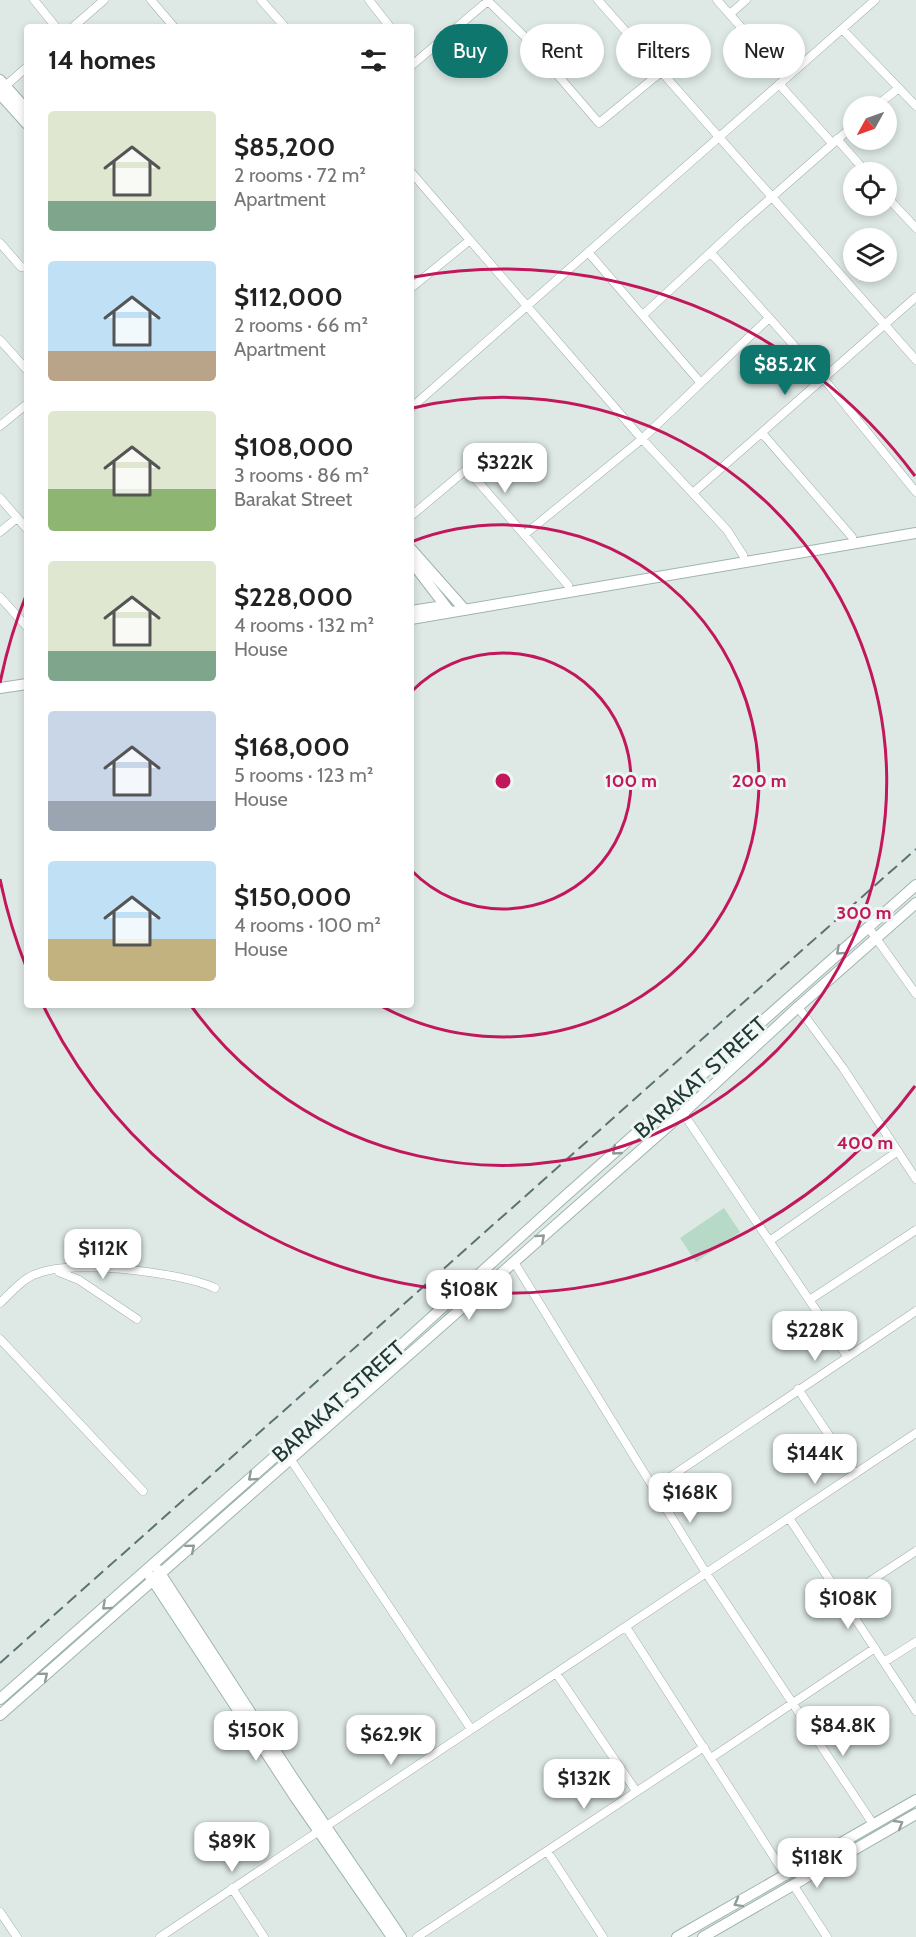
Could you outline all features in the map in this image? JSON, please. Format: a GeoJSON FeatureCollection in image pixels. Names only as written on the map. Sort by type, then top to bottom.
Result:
{"type":"FeatureCollection","features":[{"type":"Feature","properties":{"kind":"main road"},"geometry":{"type":"LineString","coordinates":[[1,88],[24,107]]}},
{"type":"Feature","properties":{"kind":"main road"},"geometry":{"type":"LineString","coordinates":[[1,88],[24,120]]}},
{"type":"Feature","properties":{"kind":"main road"},"geometry":{"type":"LineString","coordinates":[[463,607],[568,585],[916,527]]}},
{"type":"Feature","properties":{"kind":"main road"},"geometry":{"type":"LineString","coordinates":[[414,611],[463,607],[916,533]]}},
{"type":"Feature","properties":{"kind":"main road"},"geometry":{"type":"LineString","coordinates":[[414,552],[463,607]]}},
{"type":"Feature","properties":{"kind":"main road"},"geometry":{"type":"LineString","coordinates":[[414,565],[448,609]]}},
{"type":"Feature","properties":{"kind":"main road"},"geometry":{"type":"LineString","coordinates":[[414,618],[448,609]]}},
{"type":"Feature","properties":{"kind":"main road"},"geometry":{"type":"LineString","coordinates":[[0,681],[24,677]]}},
{"type":"Feature","properties":{"kind":"main road"},"geometry":{"type":"LineString","coordinates":[[0,688],[24,684]]}},
{"type":"Feature","properties":{"kind":"main road","name":"BARAKAT STREET"},"geometry":{"type":"LineString","coordinates":[[0,1715],[154,1572],[916,885]]}},
{"type":"Feature","properties":{"kind":"main road","name":"BARAKAT STREET"},"geometry":{"type":"LineString","coordinates":[[0,1699],[291,1460],[916,903]]}},
{"type":"Feature","properties":{"kind":"main road"},"geometry":{"type":"LineString","coordinates":[[154,1572],[392,1937]]}},
{"type":"Feature","properties":{"kind":"main road"},"geometry":{"type":"LineString","coordinates":[[676,1937],[916,1800]]}},
{"type":"Feature","properties":{"kind":"main road"},"geometry":{"type":"LineString","coordinates":[[703,1937],[916,1814]]}},
{"type":"Feature","properties":{"kind":"main road"},"geometry":{"type":"LineString","coordinates":[[321,1828],[401,1937]]}},
{"type":"Feature","properties":{"kind":"street"},"geometry":{"type":"LineString","coordinates":[[34,0],[54,24]]}},
{"type":"Feature","properties":{"kind":"street"},"geometry":{"type":"LineString","coordinates":[[76,24],[104,0]]}},
{"type":"Feature","properties":{"kind":"street"},"geometry":{"type":"LineString","coordinates":[[151,0],[171,24]]}},
{"type":"Feature","properties":{"kind":"street"},"geometry":{"type":"LineString","coordinates":[[261,0],[282,24]]}},
{"type":"Feature","properties":{"kind":"street"},"geometry":{"type":"LineString","coordinates":[[369,0],[388,24]]}},
{"type":"Feature","properties":{"kind":"street"},"geometry":{"type":"LineString","coordinates":[[414,59],[488,0],[523,35],[599,123],[654,78]]}},
{"type":"Feature","properties":{"kind":"street"},"geometry":{"type":"LineString","coordinates":[[717,0],[782,81],[834,141],[856,162]]}},
{"type":"Feature","properties":{"kind":"street"},"geometry":{"type":"LineString","coordinates":[[730,14],[746,0]]}},
{"type":"Feature","properties":{"kind":"street"},"geometry":{"type":"LineString","coordinates":[[414,405],[875,0]]}},
{"type":"Feature","properties":{"kind":"street"},"geometry":{"type":"LineString","coordinates":[[602,2],[620,24]]}},
{"type":"Feature","properties":{"kind":"street"},"geometry":{"type":"LineString","coordinates":[[842,28],[916,106]]}},
{"type":"Feature","properties":{"kind":"street"},"geometry":{"type":"LineString","coordinates":[[1,88],[24,69]]}},
{"type":"Feature","properties":{"kind":"street"},"geometry":{"type":"LineString","coordinates":[[665,78],[916,360]]}},
{"type":"Feature","properties":{"kind":"street"},"geometry":{"type":"LineString","coordinates":[[889,96],[899,88]]}},
{"type":"Feature","properties":{"kind":"street"},"geometry":{"type":"LineString","coordinates":[[643,315],[843,134]]}},
{"type":"Feature","properties":{"kind":"street"},"geometry":{"type":"LineString","coordinates":[[414,175],[642,439],[694,492],[736,542],[743,555]]}},
{"type":"Feature","properties":{"kind":"street"},"geometry":{"type":"LineString","coordinates":[[897,208],[916,228]]}},
{"type":"Feature","properties":{"kind":"street"},"geometry":{"type":"LineString","coordinates":[[414,286],[470,240]]}},
{"type":"Feature","properties":{"kind":"street"},"geometry":{"type":"LineString","coordinates":[[0,243],[24,268]]}},
{"type":"Feature","properties":{"kind":"street"},"geometry":{"type":"LineString","coordinates":[[588,252],[700,382]]}},
{"type":"Feature","properties":{"kind":"street"},"geometry":{"type":"LineString","coordinates":[[711,253],[824,379],[916,492]]}},
{"type":"Feature","properties":{"kind":"street"},"geometry":{"type":"LineString","coordinates":[[694,492],[916,297]]}},
{"type":"Feature","properties":{"kind":"street"},"geometry":{"type":"LineString","coordinates":[[524,535],[642,439],[769,318]]}},
{"type":"Feature","properties":{"kind":"street"},"geometry":{"type":"LineString","coordinates":[[0,340],[24,367]]}},
{"type":"Feature","properties":{"kind":"street"},"geometry":{"type":"LineString","coordinates":[[0,426],[24,406]]}},
{"type":"Feature","properties":{"kind":"street"},"geometry":{"type":"LineString","coordinates":[[762,433],[852,537]]}},
{"type":"Feature","properties":{"kind":"street"},"geometry":{"type":"LineString","coordinates":[[414,513],[467,469],[568,585]]}},
{"type":"Feature","properties":{"kind":"street"},"geometry":{"type":"LineString","coordinates":[[0,498],[24,526]]}},
{"type":"Feature","properties":{"kind":"street"},"geometry":{"type":"LineString","coordinates":[[0,532],[17,518]]}},
{"type":"Feature","properties":{"kind":"street"},"geometry":{"type":"LineString","coordinates":[[0,597],[24,624]]}},
{"type":"Feature","properties":{"kind":"street"},"geometry":{"type":"LineString","coordinates":[[868,927],[916,994]]}},
{"type":"Feature","properties":{"kind":"street"},"geometry":{"type":"LineString","coordinates":[[798,1006],[916,1179]]}},
{"type":"Feature","properties":{"kind":"street"},"geometry":{"type":"LineString","coordinates":[[683,1113],[811,1299],[847,1356]]}},
{"type":"Feature","properties":{"kind":"street"},"geometry":{"type":"LineString","coordinates":[[771,1240],[898,1151]]}},
{"type":"Feature","properties":{"kind":"street"},"geometry":{"type":"LineString","coordinates":[[811,1299],[916,1230]]}},
{"type":"Feature","properties":{"kind":"street"},"geometry":{"type":"LineString","coordinates":[[514,1262],[706,1573],[794,1701],[873,1824]]}},
{"type":"Feature","properties":{"kind":"street"},"geometry":{"type":"LineString","coordinates":[[0,1303],[35,1274],[54,1271],[121,1268],[184,1278],[215,1288]]}},
{"type":"Feature","properties":{"kind":"street"},"geometry":{"type":"LineString","coordinates":[[54,1271],[79,1280],[137,1318]]}},
{"type":"Feature","properties":{"kind":"street"},"geometry":{"type":"LineString","coordinates":[[654,1488],[916,1311]]}},
{"type":"Feature","properties":{"kind":"street"},"geometry":{"type":"LineString","coordinates":[[0,1339],[143,1491]]}},
{"type":"Feature","properties":{"kind":"street"},"geometry":{"type":"LineString","coordinates":[[798,1389],[855,1474]]}},
{"type":"Feature","properties":{"kind":"street"},"geometry":{"type":"LineString","coordinates":[[160,1937],[916,1433]]}},
{"type":"Feature","properties":{"kind":"street"},"geometry":{"type":"LineString","coordinates":[[291,1460],[471,1729]]}},
{"type":"Feature","properties":{"kind":"street"},"geometry":{"type":"LineString","coordinates":[[789,1518],[916,1711]]}},
{"type":"Feature","properties":{"kind":"street"},"geometry":{"type":"LineString","coordinates":[[843,1599],[916,1551]]}},
{"type":"Feature","properties":{"kind":"street"},"geometry":{"type":"LineString","coordinates":[[626,1627],[786,1876]]}},
{"type":"Feature","properties":{"kind":"street"},"geometry":{"type":"LineString","coordinates":[[884,1662],[916,1642]]}},
{"type":"Feature","properties":{"kind":"street"},"geometry":{"type":"LineString","coordinates":[[711,1758],[875,1648]]}},
{"type":"Feature","properties":{"kind":"street"},"geometry":{"type":"LineString","coordinates":[[556,1673],[636,1791]]}},
{"type":"Feature","properties":{"kind":"street"},"geometry":{"type":"LineString","coordinates":[[417,1937],[704,1747]]}},
{"type":"Feature","properties":{"kind":"street"},"geometry":{"type":"LineString","coordinates":[[546,1851],[603,1937]]}},
{"type":"Feature","properties":{"kind":"street"},"geometry":{"type":"LineString","coordinates":[[794,1886],[827,1937]]}},
{"type":"Feature","properties":{"kind":"street"},"geometry":{"type":"LineString","coordinates":[[232,1888],[264,1937]]}},
{"type":"Feature","properties":{"kind":"street"},"geometry":{"type":"LineString","coordinates":[[0,1912],[17,1937]]}},
{"type":"Feature","properties":{"kind":"green space"},"geometry":{"type":"Polygon","coordinates":[[[724,1208],[740,1232],[696,1262],[680,1238],[724,1208]]]}},
{"type":"Feature","properties":{"kind":"railway"},"geometry":{"type":"LineString","coordinates":[[0,1663],[916,849]]}}]}
